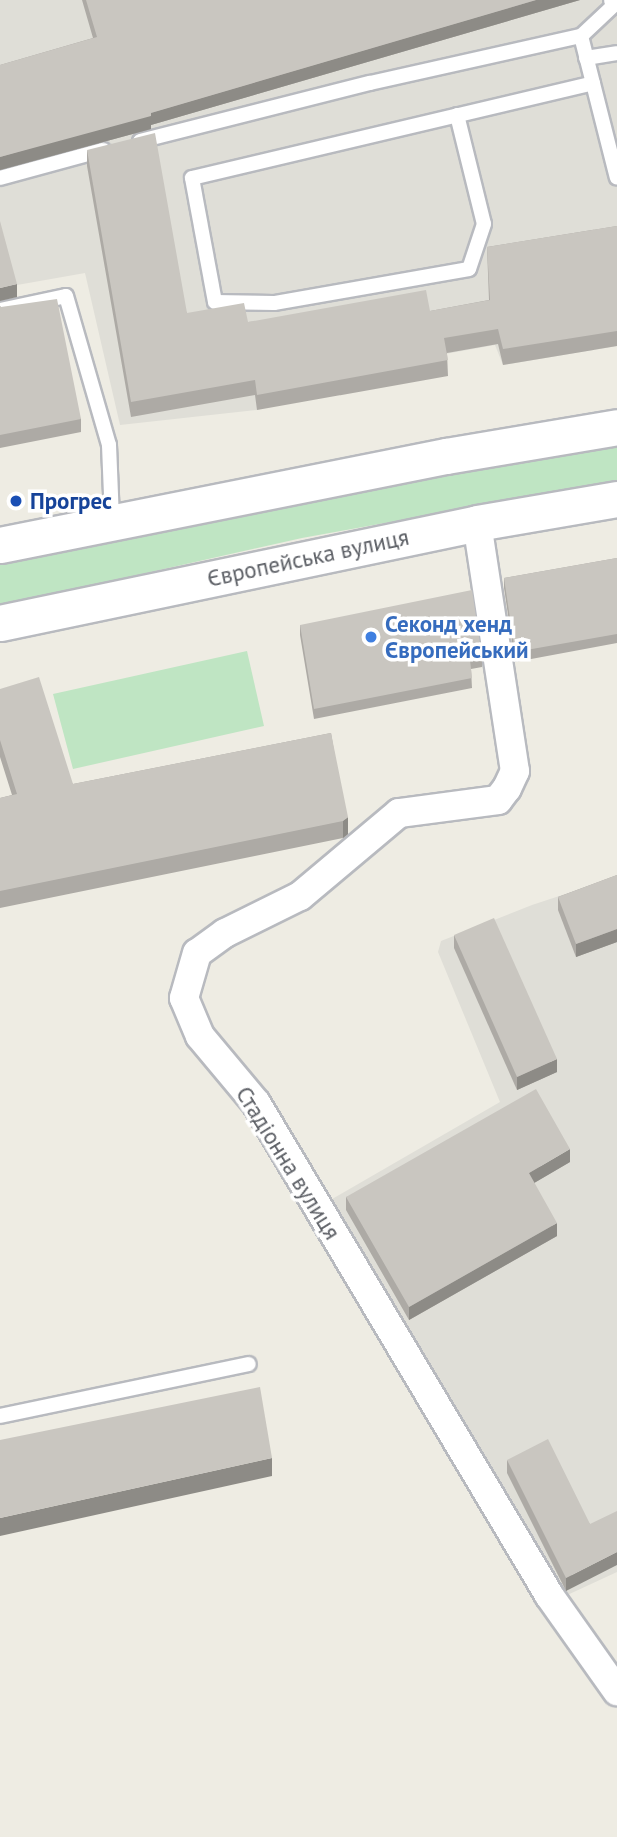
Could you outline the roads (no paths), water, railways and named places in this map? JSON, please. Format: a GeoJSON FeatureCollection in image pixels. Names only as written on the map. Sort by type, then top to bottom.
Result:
{"type":"FeatureCollection","features":[{"type":"Feature","properties":{"kind":"street"},"geometry":{"type":"LineString","coordinates":[[0,545],[446,456],[617,427]]}},
{"type":"Feature","properties":{"kind":"street","name":"Європейська вулиця"},"geometry":{"type":"LineString","coordinates":[[0,623],[477,523],[617,499]]}},
{"type":"Feature","properties":{"kind":"street","name":"Стадіонна вулиця"},"geometry":{"type":"LineString","coordinates":[[477,523],[515,771],[507,788],[498,800],[400,813],[300,896],[225,933],[197,953],[184,998],[200,1036],[256,1103],[549,1595],[617,1691]]}},
{"type":"Feature","properties":{"kind":"lane"},"geometry":{"type":"LineString","coordinates":[[0,178],[370,83],[581,36],[613,6],[611,0]]}},
{"type":"Feature","properties":{"kind":"lane"},"geometry":{"type":"LineString","coordinates":[[581,36],[617,178]]}},
{"type":"Feature","properties":{"kind":"lane"},"geometry":{"type":"LineString","coordinates":[[586,58],[617,53]]}},
{"type":"Feature","properties":{"kind":"lane"},"geometry":{"type":"LineString","coordinates":[[457,115],[484,224],[469,269],[274,303],[215,302],[192,178],[457,115],[593,83]]}},
{"type":"Feature","properties":{"kind":"lane"},"geometry":{"type":"LineString","coordinates":[[0,310],[66,296],[109,445],[112,521]]}},
{"type":"Feature","properties":{"kind":"lane"},"geometry":{"type":"LineString","coordinates":[[0,1416],[249,1364]]}},
{"type":"Feature","properties":{"kind":"place","name":"Прогрес"},"geometry":{"type":"Point","coordinates":[16,501]}},
{"type":"Feature","properties":{"kind":"place","name":"Секонд хенд Європейський"},"geometry":{"type":"Point","coordinates":[371,637]}}]}
